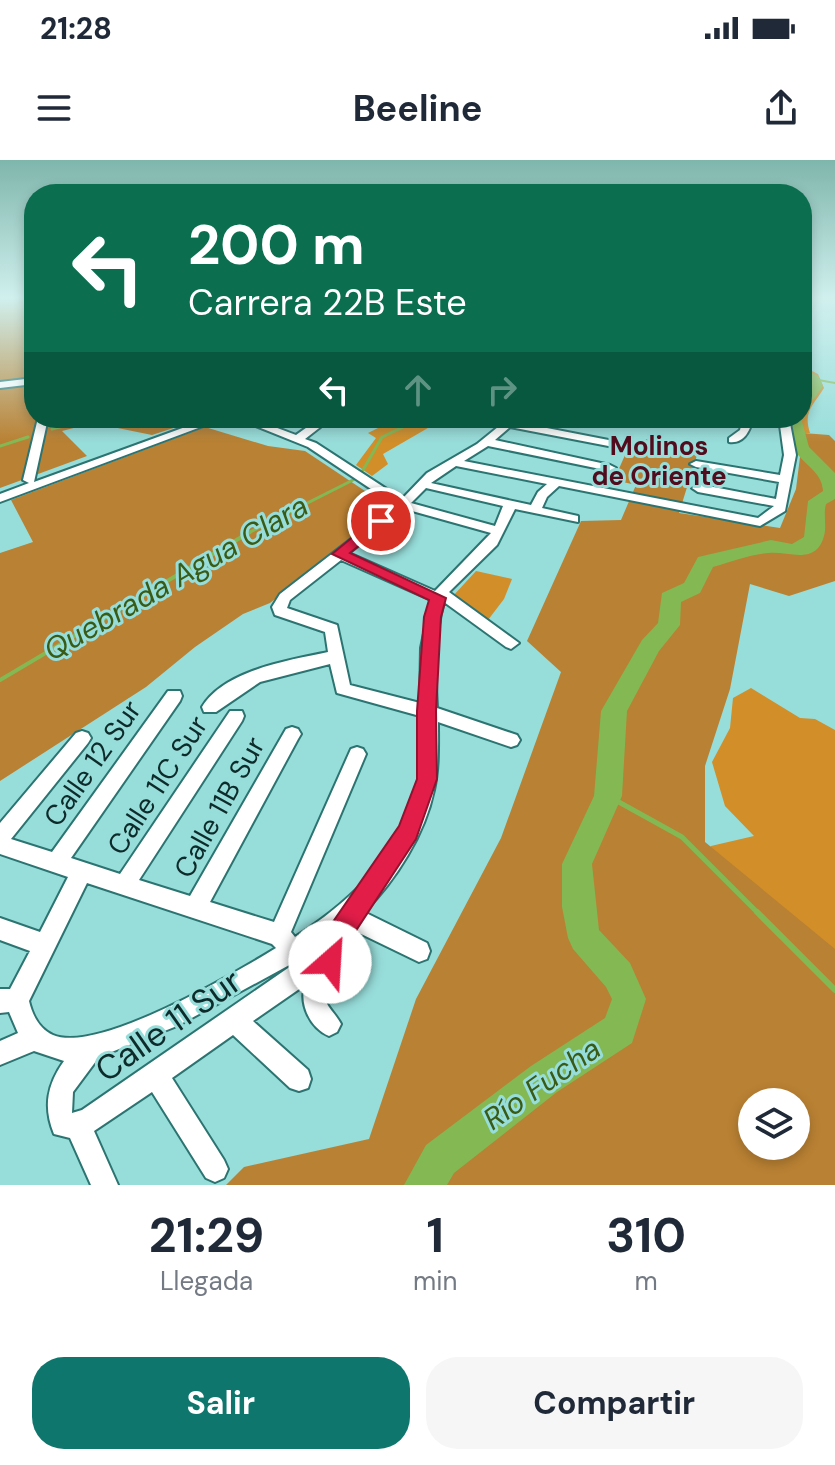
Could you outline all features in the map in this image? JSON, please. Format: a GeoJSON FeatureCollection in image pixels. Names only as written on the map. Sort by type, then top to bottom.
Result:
{"type":"FeatureCollection","features":[{"type":"Feature","properties":{"kind":"street"},"geometry":{"type":"LineString","coordinates":[[0,385],[24,382]]}},
{"type":"Feature","properties":{"kind":"street"},"geometry":{"type":"LineString","coordinates":[[29,480],[41,428]]}},
{"type":"Feature","properties":{"kind":"street"},"geometry":{"type":"LineString","coordinates":[[0,498],[191,428]]}},
{"type":"Feature","properties":{"kind":"street"},"geometry":{"type":"LineString","coordinates":[[270,428],[299,438],[403,505],[499,531]]}},
{"type":"Feature","properties":{"kind":"street"},"geometry":{"type":"LineString","coordinates":[[299,438],[313,428]]}},
{"type":"Feature","properties":{"kind":"street"},"geometry":{"type":"LineString","coordinates":[[504,428],[422,484],[403,505],[279,603],[280,611],[332,629],[334,657],[343,689],[426,711],[511,740]]}},
{"type":"Feature","properties":{"kind":"street"},"geometry":{"type":"LineString","coordinates":[[543,428],[624,446]]}},
{"type":"Feature","properties":{"kind":"street"},"geometry":{"type":"LineString","coordinates":[[733,440],[746,428]]}},
{"type":"Feature","properties":{"kind":"street"},"geometry":{"type":"LineString","coordinates":[[452,462],[760,522],[779,511],[781,504],[790,455],[786,428]]}},
{"type":"Feature","properties":{"kind":"street"},"geometry":{"type":"LineString","coordinates":[[487,442],[610,468]]}},
{"type":"Feature","properties":{"kind":"street"},"geometry":{"type":"LineString","coordinates":[[696,464],[786,480]]}},
{"type":"Feature","properties":{"kind":"street"},"geometry":{"type":"LineString","coordinates":[[535,510],[542,495],[556,483]]}},
{"type":"Feature","properties":{"kind":"street"},"geometry":{"type":"LineString","coordinates":[[422,484],[574,519]]}},
{"type":"Feature","properties":{"kind":"street"},"geometry":{"type":"LineString","coordinates":[[698,488],[781,504]]}},
{"type":"Feature","properties":{"kind":"street"},"geometry":{"type":"LineString","coordinates":[[440,596],[489,546],[510,505]]}},
{"type":"Feature","properties":{"kind":"street"},"geometry":{"type":"LineString","coordinates":[[339,554],[440,596],[511,643]]}},
{"type":"Feature","properties":{"kind":"street","name":"Calle 11 Sur"},"geometry":{"type":"LineString","coordinates":[[91,1048],[64,1081],[58,1096],[57,1111],[63,1125],[78,1126],[155,1074],[308,969],[335,941],[391,862],[424,795],[429,760],[426,711],[433,617],[440,596]]}},
{"type":"Feature","properties":{"kind":"street"},"geometry":{"type":"LineString","coordinates":[[210,707],[232,688],[257,673],[334,657]]}},
{"type":"Feature","properties":{"kind":"street","name":"Calle 12 Sur"},"geometry":{"type":"LineString","coordinates":[[56,863],[174,696]]}},
{"type":"Feature","properties":{"kind":"street","name":"Calle 11C Sur"},"geometry":{"type":"LineString","coordinates":[[124,885],[236,716]]}},
{"type":"Feature","properties":{"kind":"street","name":"Calle 11B Sur"},"geometry":{"type":"LineString","coordinates":[[195,908],[292,734]]}},
{"type":"Feature","properties":{"kind":"street"},"geometry":{"type":"LineString","coordinates":[[0,838],[82,738]]}},
{"type":"Feature","properties":{"kind":"street"},"geometry":{"type":"LineString","coordinates":[[0,845],[195,908],[286,943],[357,754]]}},
{"type":"Feature","properties":{"kind":"street"},"geometry":{"type":"LineString","coordinates":[[0,1053],[35,1038],[24,1027],[8,1000],[44,945],[82,871]]}},
{"type":"Feature","properties":{"kind":"street"},"geometry":{"type":"LineString","coordinates":[[358,909],[419,951]]}},
{"type":"Feature","properties":{"kind":"street","name":"Calle 11 Sur"},"geometry":{"type":"LineString","coordinates":[[35,1038],[67,1050],[91,1048],[138,1034],[286,943],[358,909]]}},
{"type":"Feature","properties":{"kind":"street"},"geometry":{"type":"LineString","coordinates":[[0,929],[44,945]]}},
{"type":"Feature","properties":{"kind":"street"},"geometry":{"type":"LineString","coordinates":[[329,1024],[314,1009],[312,1001],[335,941]]}},
{"type":"Feature","properties":{"kind":"street"},"geometry":{"type":"LineString","coordinates":[[233,1019],[299,1079]]}},
{"type":"Feature","properties":{"kind":"street"},"geometry":{"type":"LineString","coordinates":[[155,1074],[215,1169]]}},
{"type":"Feature","properties":{"kind":"street"},"geometry":{"type":"LineString","coordinates":[[78,1126],[105,1185]]}},
{"type":"Feature","properties":{"kind":"shaded area"},"geometry":{"type":"Polygon","coordinates":[[[0,346],[24,346],[24,428],[74,428],[62,431],[87,456],[0,488],[0,346]]]}},
{"type":"Feature","properties":{"kind":"shaded area"},"geometry":{"type":"Polygon","coordinates":[[[812,371],[818,374],[824,388],[812,406],[812,371]]]}},
{"type":"Feature","properties":{"kind":"shaded area"},"geometry":{"type":"Polygon","coordinates":[[[118,428],[173,428],[152,435],[118,428]]]}},
{"type":"Feature","properties":{"kind":"shaded area"},"geometry":{"type":"Polygon","coordinates":[[[208,428],[268,446],[305,451],[389,507],[270,603],[243,614],[195,647],[146,687],[0,781],[0,553],[33,542],[11,500],[208,428]]]}},
{"type":"Feature","properties":{"kind":"shaded area"},"geometry":{"type":"Polygon","coordinates":[[[378,428],[428,428],[383,454],[388,464],[372,476],[356,465],[376,438],[368,433],[378,428]]]}},
{"type":"Feature","properties":{"kind":"shaded area"},"geometry":{"type":"Polygon","coordinates":[[[791,428],[809,428],[810,433],[803,433],[797,454],[791,428]]]}},
{"type":"Feature","properties":{"kind":"shaded area"},"geometry":{"type":"Polygon","coordinates":[[[803,433],[829,435],[835,441],[835,581],[789,596],[750,584],[730,689],[705,766],[705,842],[835,949],[835,1185],[226,1185],[244,1167],[369,1139],[416,999],[501,838],[561,672],[527,641],[581,521],[621,520],[636,485],[614,480],[629,446],[647,439],[698,452],[679,513],[780,528],[796,489],[803,433]]]}},
{"type":"Feature","properties":{"kind":"shaded area"},"geometry":{"type":"Polygon","coordinates":[[[476,571],[512,579],[504,599],[488,620],[453,596],[476,571]]]}},
{"type":"Feature","properties":{"kind":"shaded area"},"geometry":{"type":"Polygon","coordinates":[[[751,688],[800,718],[815,719],[835,730],[835,1185],[465,1185],[711,846],[754,836],[725,806],[712,762],[730,728],[733,698],[751,688]]]}},
{"type":"Feature","properties":{"kind":"waterway","name":"Río Fucha"},"geometry":{"type":"LineString","coordinates":[[812,378],[816,386],[812,392]]}},
{"type":"Feature","properties":{"kind":"waterway"},"geometry":{"type":"LineString","coordinates":[[813,379],[835,383]]}},
{"type":"Feature","properties":{"kind":"waterway","name":"Quebrada Agua Clara"},"geometry":{"type":"LineString","coordinates":[[363,470],[382,437],[401,428]]}},
{"type":"Feature","properties":{"kind":"waterway","name":"Río Fucha"},"geometry":{"type":"LineString","coordinates":[[424,1185],[440,1159],[544,1079],[619,1030],[629,999],[618,975],[584,938],[578,907],[577,864],[608,796],[614,711],[650,646],[669,625],[670,598],[692,588],[705,562],[771,546],[794,551],[811,542],[817,501],[832,493],[832,486],[827,474],[801,447],[795,428]]}},
{"type":"Feature","properties":{"kind":"waterway"},"geometry":{"type":"LineString","coordinates":[[0,446],[28,437]]}},
{"type":"Feature","properties":{"kind":"waterway","name":"Quebrada Agua Clara"},"geometry":{"type":"LineString","coordinates":[[246,534],[353,480]]}},
{"type":"Feature","properties":{"kind":"waterway","name":"Quebrada Agua Clara"},"geometry":{"type":"LineString","coordinates":[[0,680],[250,532]]}},
{"type":"Feature","properties":{"kind":"waterway"},"geometry":{"type":"LineString","coordinates":[[608,796],[682,837],[835,990]]}},
{"type":"Feature","properties":{"kind":"district","name":"Molinos de Oriente"},"geometry":{"type":"Point","coordinates":[659,461]}},
{"type":"Feature","properties":{"kind":"route"},"geometry":{"type":"LineString","coordinates":[[330,962],[335,941],[353,919],[408,832],[424,795],[427,779],[426,711],[433,617],[438,598],[339,554],[381,521]]}}]}
